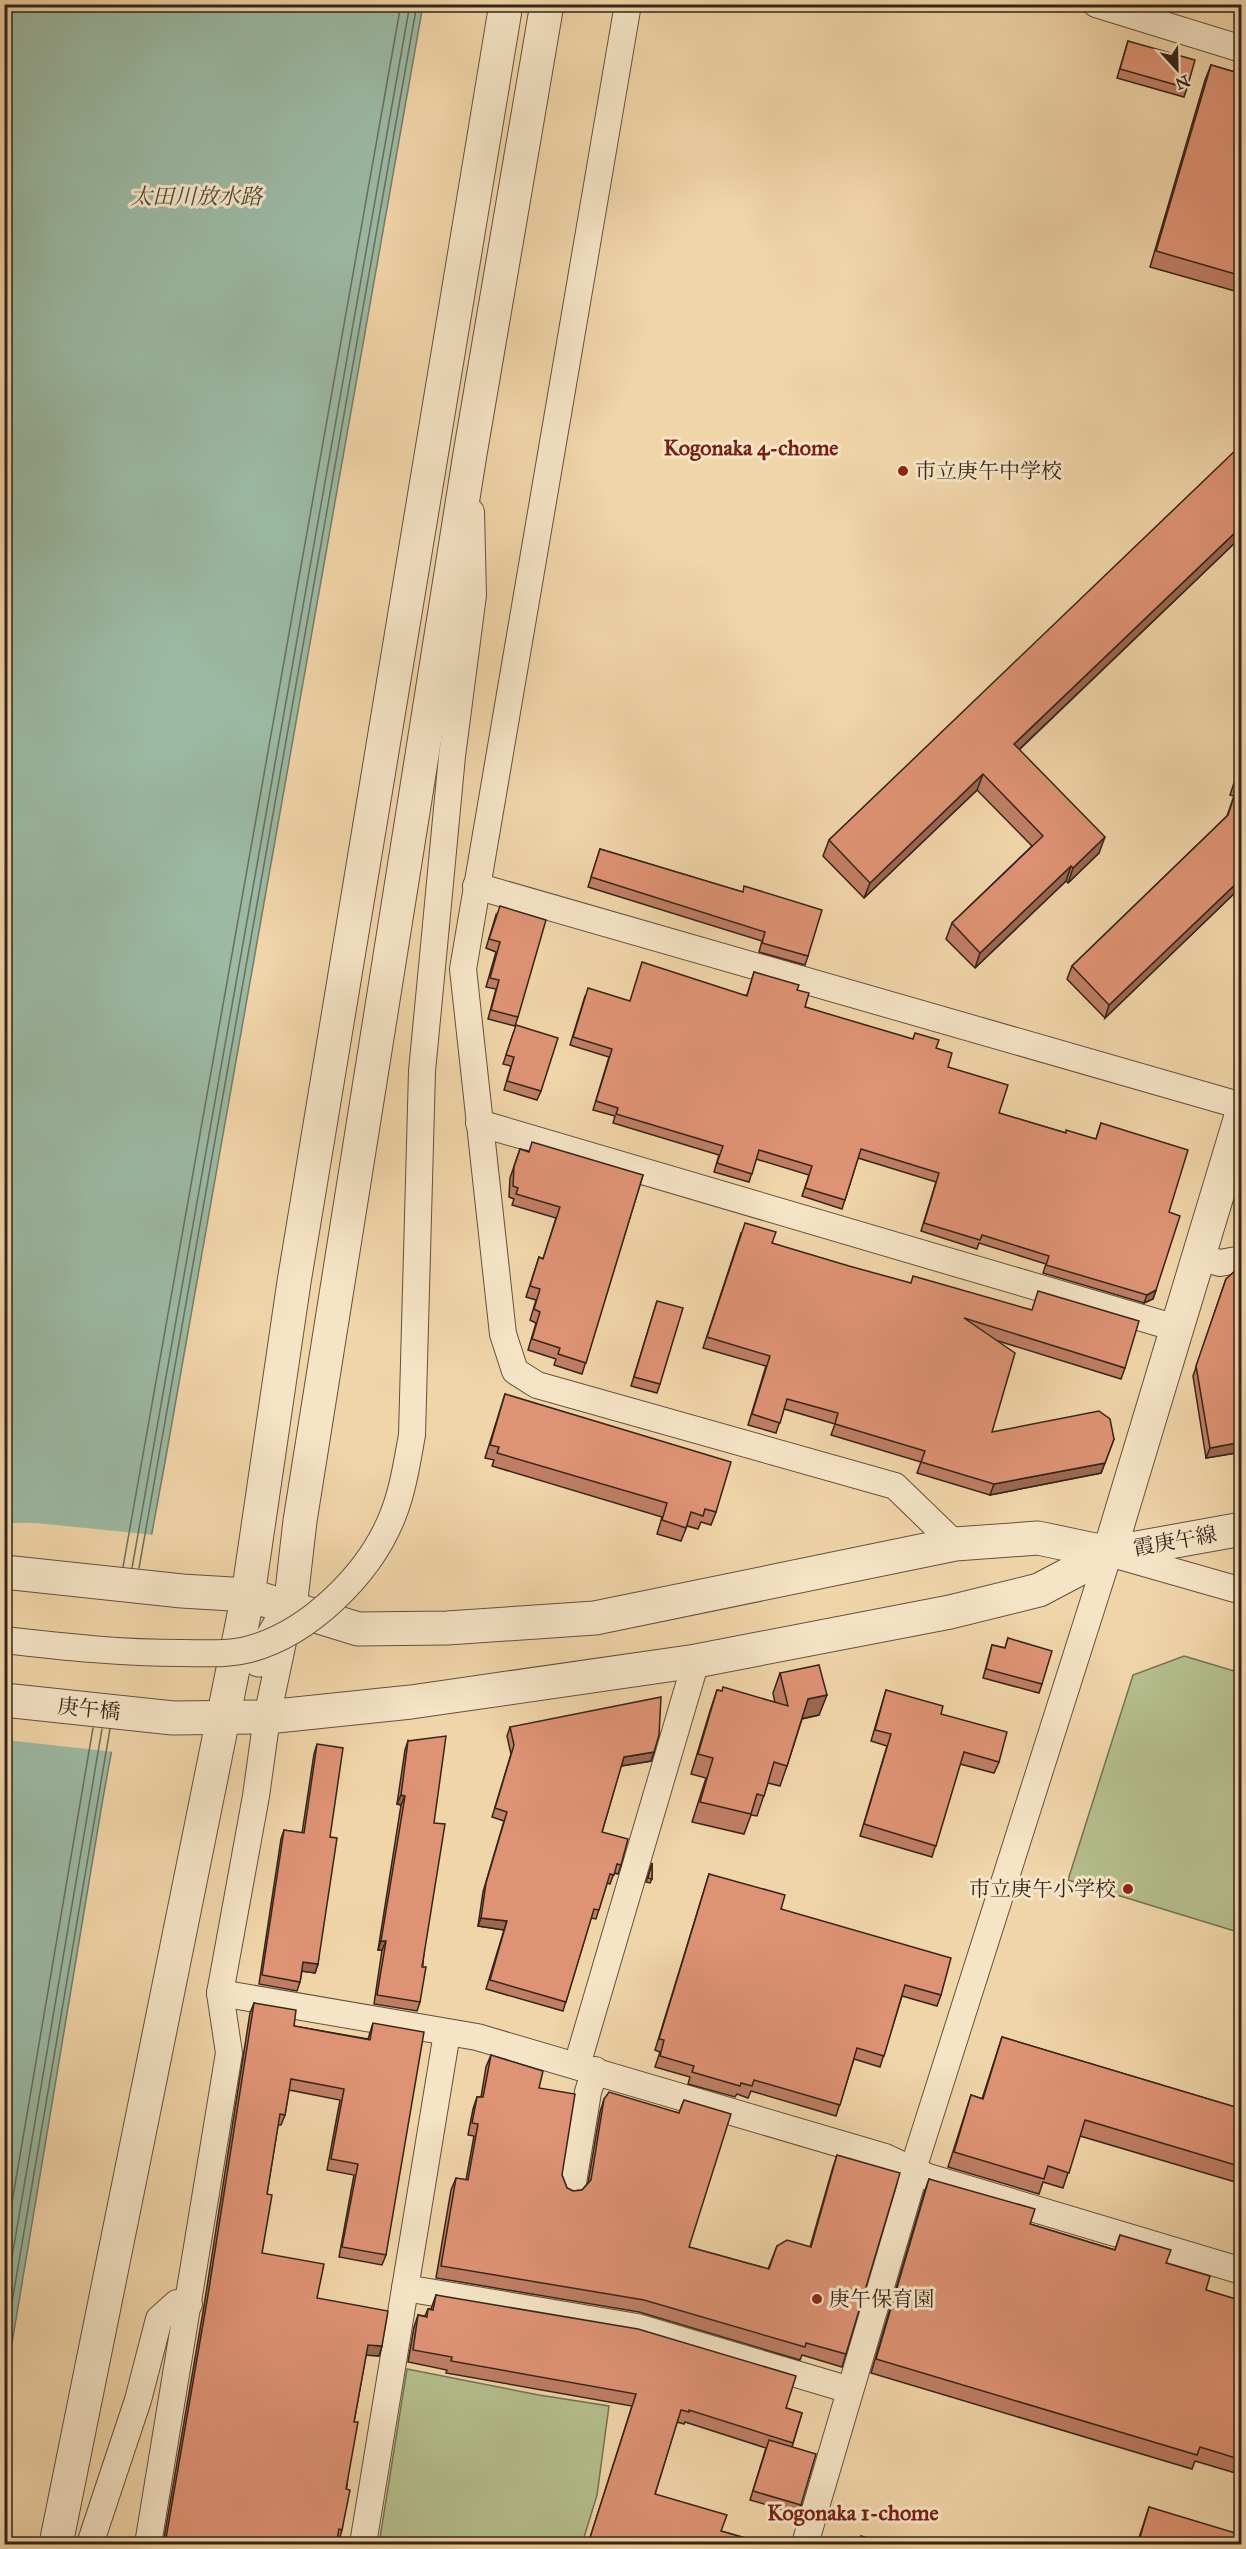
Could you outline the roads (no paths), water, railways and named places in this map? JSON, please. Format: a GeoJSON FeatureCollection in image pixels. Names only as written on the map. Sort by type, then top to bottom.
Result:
{"type":"FeatureCollection","features":[{"type":"Feature","properties":{"kind":"street"},"geometry":{"type":"LineString","coordinates":[[56,2544],[248,1595],[294,1282],[507,4]]}},
{"type":"Feature","properties":{"kind":"street"},"geometry":{"type":"LineString","coordinates":[[148,2544],[229,2053],[220,1993],[256,1796],[267,1717],[290,1608],[302,1509],[470,454],[547,4]]}},
{"type":"Feature","properties":{"kind":"street"},"geometry":{"type":"LineString","coordinates":[[628,4],[463,969],[503,1334],[515,1371],[537,1385],[895,1486],[955,1544]]}},
{"type":"Feature","properties":{"kind":"street"},"geometry":{"type":"LineString","coordinates":[[1096,4],[1242,48]]}},
{"type":"Feature","properties":{"kind":"street"},"geometry":{"type":"LineString","coordinates":[[4,1640],[126,1653],[219,1653],[247,1650],[280,1636],[313,1617],[346,1588],[372,1556],[393,1515],[406,1470],[412,1435],[422,1071],[452,756],[473,595],[470,454]]}},
{"type":"Feature","properties":{"kind":"street"},"geometry":{"type":"LineString","coordinates":[[476,886],[1242,1106]]}},
{"type":"Feature","properties":{"kind":"street"},"geometry":{"type":"LineString","coordinates":[[805,2544],[910,2188],[913,2169],[1109,1553],[1242,1113]]}},
{"type":"Feature","properties":{"kind":"street"},"geometry":{"type":"LineString","coordinates":[[479,1123],[1176,1328]]}},
{"type":"Feature","properties":{"kind":"street"},"geometry":{"type":"LineString","coordinates":[[1198,1257],[1220,1263],[1242,1259]]}},
{"type":"Feature","properties":{"kind":"street","name":"霞庚午線"},"geometry":{"type":"LineString","coordinates":[[1109,1553],[1242,1529]]}},
{"type":"Feature","properties":{"kind":"street"},"geometry":{"type":"LineString","coordinates":[[4,1572],[182,1591],[248,1595],[358,1629],[447,1628],[596,1618],[955,1544],[1038,1538],[1109,1553],[1242,1591]]}},
{"type":"Feature","properties":{"kind":"street","name":"庚午橋"},"geometry":{"type":"LineString","coordinates":[[4,1700],[173,1718],[267,1717],[411,1702],[696,1661],[950,1612],[1038,1590],[1109,1553]]}},
{"type":"Feature","properties":{"kind":"street"},"geometry":{"type":"LineString","coordinates":[[224,1718],[290,1608]]}},
{"type":"Feature","properties":{"kind":"street"},"geometry":{"type":"LineString","coordinates":[[572,2189],[588,2092],[586,2067],[696,1661]]}},
{"type":"Feature","properties":{"kind":"street"},"geometry":{"type":"LineString","coordinates":[[220,1993],[477,2037],[586,2067],[885,2157],[928,2177],[1242,2271]]}},
{"type":"Feature","properties":{"kind":"street"},"geometry":{"type":"LineString","coordinates":[[363,2544],[447,2033]]}},
{"type":"Feature","properties":{"kind":"street"},"geometry":{"type":"LineString","coordinates":[[405,2288],[638,2327],[850,2390]]}},
{"type":"Feature","properties":{"kind":"street"},"geometry":{"type":"LineString","coordinates":[[90,2544],[138,2400],[159,2319],[177,2303],[189,2304]]}},
{"type":"Feature","properties":{"kind":"water","name":"太田川放水路"},"geometry":{"type":"Polygon","coordinates":[[[5,5],[423,5],[165,1462],[103,1798],[5,2385],[5,5]]]}},
{"type":"Feature","properties":{"kind":"place","name":"市立庚午中学校"},"geometry":{"type":"Point","coordinates":[903,471]}},
{"type":"Feature","properties":{"kind":"place","name":"市立庚午小学校"},"geometry":{"type":"Point","coordinates":[1128,1889]}},
{"type":"Feature","properties":{"kind":"place","name":"庚午保育園"},"geometry":{"type":"Point","coordinates":[817,2299]}},
{"type":"Feature","properties":{"kind":"district","name":"Kogonaka 4-chome"},"geometry":{"type":"Point","coordinates":[751,447]}},
{"type":"Feature","properties":{"kind":"district","name":"Kogonaka 1-chome"},"geometry":{"type":"Point","coordinates":[853,2512]}}]}
